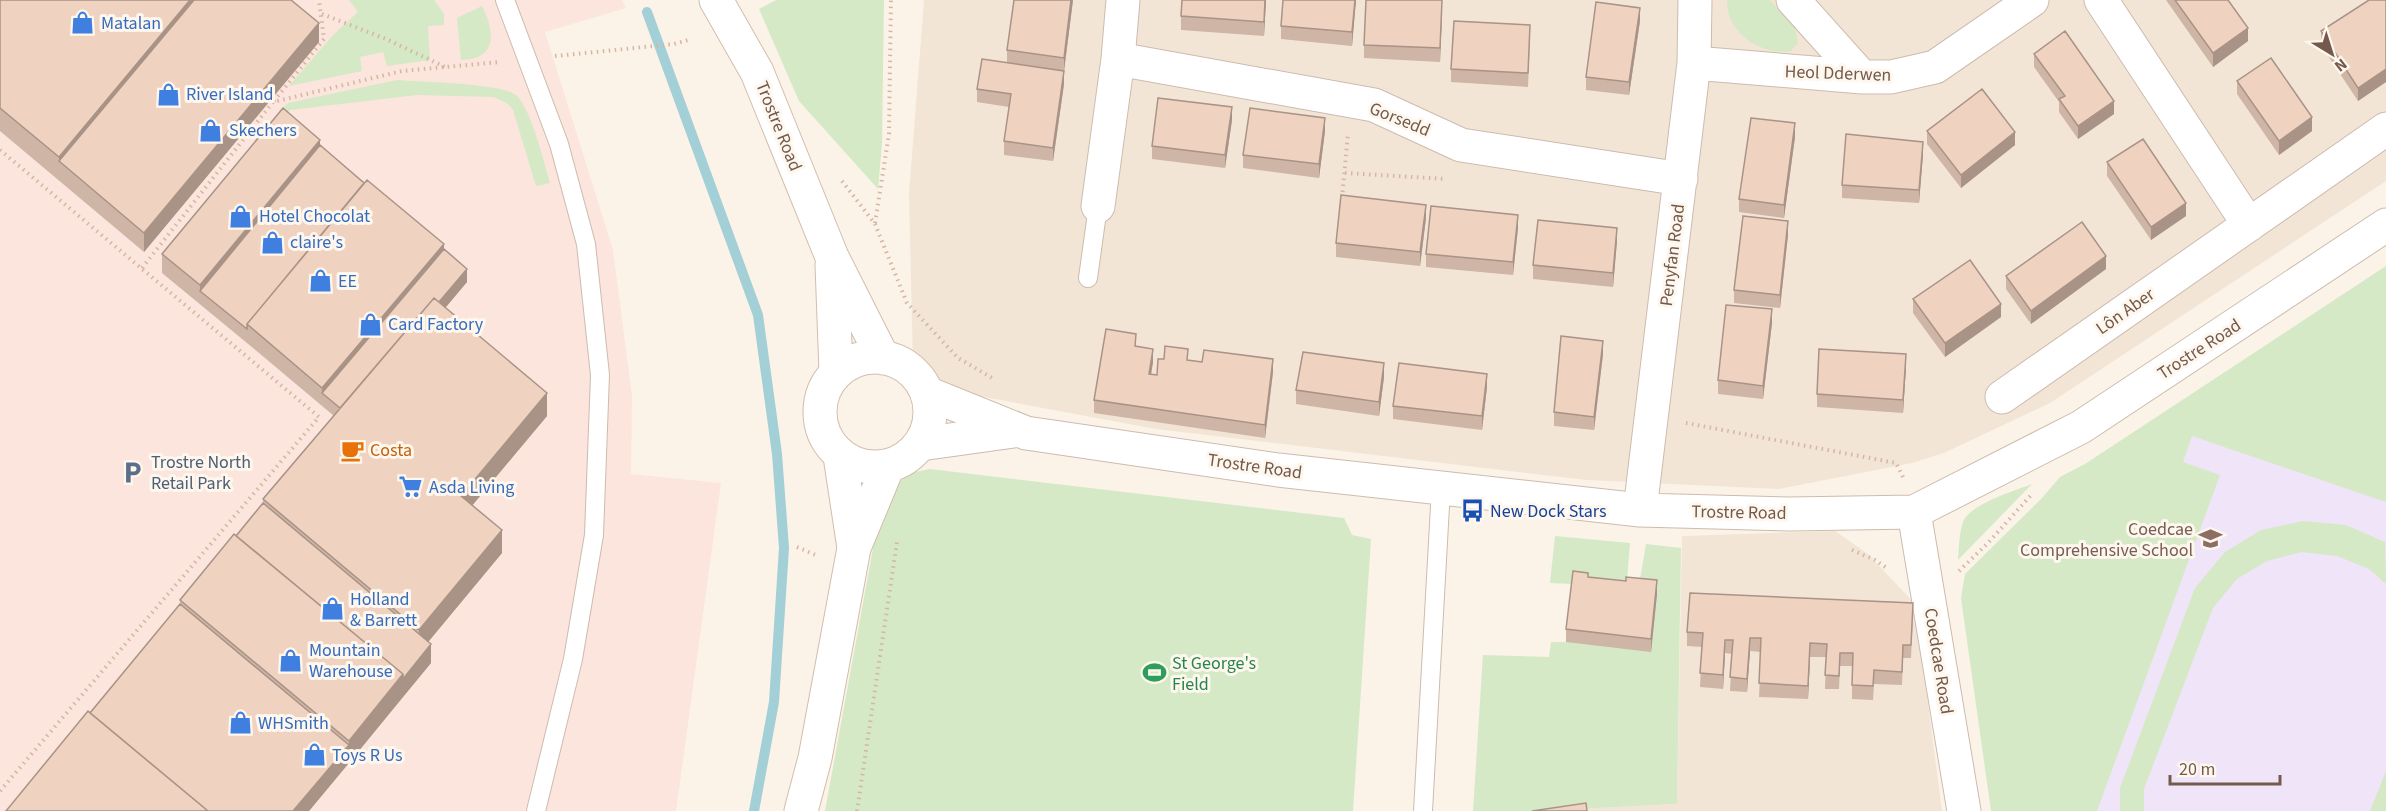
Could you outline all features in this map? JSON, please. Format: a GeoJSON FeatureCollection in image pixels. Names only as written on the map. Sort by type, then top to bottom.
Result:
{"type":"FeatureCollection","features":[{"type":"Feature","properties":{"kind":"street","name":"Trostre Road"},"geometry":{"type":"LineString","coordinates":[[716,0],[757,72],[832,257],[883,358]]}},
{"type":"Feature","properties":{"kind":"street"},"geometry":{"type":"LineString","coordinates":[[1098,206],[1118,59],[1123,0]]}},
{"type":"Feature","properties":{"kind":"street","name":"Penyfan Road"},"geometry":{"type":"LineString","coordinates":[[1640,510],[1694,63],[1695,0]]}},
{"type":"Feature","properties":{"kind":"street"},"geometry":{"type":"LineString","coordinates":[[1793,0],[1862,78]]}},
{"type":"Feature","properties":{"kind":"street"},"geometry":{"type":"LineString","coordinates":[[2101,0],[2249,225]]}},
{"type":"Feature","properties":{"kind":"street","name":"Heol Dderwen"},"geometry":{"type":"LineString","coordinates":[[1694,63],[1862,78],[1891,77],[1935,67],[2014,5]]}},
{"type":"Feature","properties":{"kind":"street","name":"Gorsedd"},"geometry":{"type":"LineString","coordinates":[[1118,59],[1374,105],[1461,145],[1681,179]]}},
{"type":"Feature","properties":{"kind":"street","name":"Lôn Aber"},"geometry":{"type":"LineString","coordinates":[[2002,397],[2386,129]]}},
{"type":"Feature","properties":{"kind":"street","name":"Trostre Road"},"geometry":{"type":"LineString","coordinates":[[927,393],[1016,430],[1278,470],[1640,510],[1790,514],[1914,512],[2081,427],[2386,225]]}},
{"type":"Feature","properties":{"kind":"street","name":"Trostre Road"},"geometry":{"type":"LineString","coordinates":[[832,257],[836,372]]}},
{"type":"Feature","properties":{"kind":"street"},"geometry":{"type":"LineString","coordinates":[[872,357],[883,358],[906,366],[919,378],[927,393],[930,410],[928,427],[921,444],[909,456],[894,465],[877,468],[859,466],[840,456],[830,447],[822,432],[819,415],[821,397],[828,381],[836,372],[855,360],[872,357]]}},
{"type":"Feature","properties":{"kind":"street","name":"Trostre Road"},"geometry":{"type":"LineString","coordinates":[[921,444],[1016,430]]}},
{"type":"Feature","properties":{"kind":"street"},"geometry":{"type":"LineString","coordinates":[[840,456],[854,548]]}},
{"type":"Feature","properties":{"kind":"street"},"geometry":{"type":"LineString","coordinates":[[801,811],[815,758],[854,548],[888,466]]}},
{"type":"Feature","properties":{"kind":"street","name":"Coedcae Road"},"geometry":{"type":"LineString","coordinates":[[1914,512],[1964,811]]}},
{"type":"Feature","properties":{"kind":"lane"},"geometry":{"type":"LineString","coordinates":[[505,0],[559,144],[586,244],[600,375],[594,535],[573,659],[536,811]]}},
{"type":"Feature","properties":{"kind":"lane"},"geometry":{"type":"LineString","coordinates":[[1089,278],[1098,206]]}},
{"type":"Feature","properties":{"kind":"lane"},"geometry":{"type":"LineString","coordinates":[[1423,811],[1441,488]]}},
{"type":"Feature","properties":{"kind":"path"},"geometry":{"type":"LineString","coordinates":[[142,268],[324,39],[319,0]]}},
{"type":"Feature","properties":{"kind":"path"},"geometry":{"type":"LineString","coordinates":[[891,0],[889,134],[875,224],[907,303],[958,358],[997,381]]}},
{"type":"Feature","properties":{"kind":"path"},"geometry":{"type":"LineString","coordinates":[[322,14],[386,39],[446,67]]}},
{"type":"Feature","properties":{"kind":"path"},"geometry":{"type":"LineString","coordinates":[[273,102],[402,71],[674,44],[688,40]]}},
{"type":"Feature","properties":{"kind":"path"},"geometry":{"type":"LineString","coordinates":[[1342,205],[1349,130]]}},
{"type":"Feature","properties":{"kind":"path"},"geometry":{"type":"LineString","coordinates":[[0,150],[319,417],[0,791]]}},
{"type":"Feature","properties":{"kind":"path"},"geometry":{"type":"LineString","coordinates":[[1345,172],[1449,179]]}},
{"type":"Feature","properties":{"kind":"path"},"geometry":{"type":"LineString","coordinates":[[1683,422],[1896,462],[1901,472]]}},
{"type":"Feature","properties":{"kind":"path"},"geometry":{"type":"LineString","coordinates":[[856,811],[898,533]]}},
{"type":"Feature","properties":{"kind":"shaded area"},"geometry":{"type":"Polygon","coordinates":[[[0,0],[622,0],[626,8],[545,32],[613,250],[632,396],[631,474],[721,483],[676,811],[0,811],[0,0]]]}},
{"type":"Feature","properties":{"kind":"shaded area"},"geometry":{"type":"Polygon","coordinates":[[[924,0],[2386,0],[2386,181],[2050,403],[1944,453],[1912,463],[1779,489],[1586,480],[1156,429],[968,394],[913,364],[909,194],[924,0]]]}},
{"type":"Feature","properties":{"kind":"shaded area","name":"Coedcae Comprehensive School"},"geometry":{"type":"Polygon","coordinates":[[[2386,283],[2386,811],[2014,811],[1996,586],[2386,283]]]}},
{"type":"Feature","properties":{"kind":"shaded area"},"geometry":{"type":"Polygon","coordinates":[[[1835,531],[1868,554],[1915,604],[1942,811],[1539,811],[1677,804],[1682,536],[1835,531]]]}},
{"type":"Feature","properties":{"kind":"green space"},"geometry":{"type":"Polygon","coordinates":[[[349,0],[434,0],[444,14],[444,25],[428,26],[430,60],[387,66],[383,52],[360,57],[362,71],[289,86],[334,34],[358,12],[349,0]]]}},
{"type":"Feature","properties":{"kind":"green space"},"geometry":{"type":"Polygon","coordinates":[[[776,0],[884,0],[882,144],[878,189],[799,101],[759,9],[776,0]]]}},
{"type":"Feature","properties":{"kind":"green space"},"geometry":{"type":"Polygon","coordinates":[[[1727,0],[1770,0],[1795,28],[1798,43],[1791,51],[1779,51],[1757,45],[1747,39],[1732,22],[1727,0]]]}},
{"type":"Feature","properties":{"kind":"green space"},"geometry":{"type":"Polygon","coordinates":[[[482,6],[491,34],[490,42],[482,55],[461,60],[457,18],[482,6]]]}},
{"type":"Feature","properties":{"kind":"green space"},"geometry":{"type":"Polygon","coordinates":[[[397,80],[496,88],[517,96],[528,113],[550,183],[536,186],[513,110],[508,104],[494,97],[417,95],[290,110],[286,115],[279,111],[288,103],[397,80]]]}},
{"type":"Feature","properties":{"kind":"green space"},"geometry":{"type":"Polygon","coordinates":[[[2386,266],[2386,502],[2192,436],[2183,462],[2220,475],[2097,811],[1991,811],[1961,598],[1965,574],[2042,498],[2060,477],[2085,464],[2386,266]]]}},
{"type":"Feature","properties":{"kind":"green space","name":"St George's Field"},"geometry":{"type":"Polygon","coordinates":[[[930,469],[1344,518],[1352,535],[1371,539],[1353,811],[825,811],[874,543],[886,494],[910,473],[930,469]]]}},
{"type":"Feature","properties":{"kind":"green space"},"geometry":{"type":"Polygon","coordinates":[[[2032,484],[1958,560],[1961,531],[1967,515],[1993,499],[2032,484]]]}},
{"type":"Feature","properties":{"kind":"green space"},"geometry":{"type":"Polygon","coordinates":[[[2303,521],[2346,525],[2385,542],[2386,584],[2369,569],[2337,556],[2301,552],[2267,561],[2237,579],[2213,608],[2144,789],[2144,811],[2120,811],[2120,788],[2195,588],[2225,552],[2261,530],[2303,521]]]}},
{"type":"Feature","properties":{"kind":"green space"},"geometry":{"type":"Polygon","coordinates":[[[1555,536],[1630,543],[1626,594],[1573,584],[1550,583],[1555,536]]]}},
{"type":"Feature","properties":{"kind":"green space"},"geometry":{"type":"Polygon","coordinates":[[[1646,544],[1681,548],[1677,804],[1539,811],[1473,811],[1483,655],[1549,657],[1551,642],[1566,642],[1638,591],[1646,544]]]}},
{"type":"Feature","properties":{"kind":"green space"},"geometry":{"type":"Polygon","coordinates":[[[2386,771],[2386,811],[2370,811],[2386,771]]]}},
{"type":"Feature","properties":{"kind":"building"},"geometry":{"type":"Polygon","coordinates":[[[0,0],[190,0],[59,157],[0,108],[0,0]]]}},
{"type":"Feature","properties":{"kind":"building"},"geometry":{"type":"Polygon","coordinates":[[[194,0],[291,0],[319,23],[144,233],[59,161],[194,0]]]}},
{"type":"Feature","properties":{"kind":"building"},"geometry":{"type":"Polygon","coordinates":[[[1014,0],[1071,0],[1064,58],[1007,50],[1014,0]]]}},
{"type":"Feature","properties":{"kind":"building"},"geometry":{"type":"Polygon","coordinates":[[[1182,0],[1265,0],[1264,22],[1181,16],[1182,0]]]}},
{"type":"Feature","properties":{"kind":"building"},"geometry":{"type":"Polygon","coordinates":[[[1283,0],[1355,0],[1352,32],[1281,26],[1283,0]]]}},
{"type":"Feature","properties":{"kind":"building"},"geometry":{"type":"Polygon","coordinates":[[[1366,0],[1442,0],[1440,48],[1364,45],[1366,0]]]}},
{"type":"Feature","properties":{"kind":"building"},"geometry":{"type":"Polygon","coordinates":[[[2175,0],[2228,0],[2248,28],[2213,53],[2175,0]]]}},
{"type":"Feature","properties":{"kind":"building"},"geometry":{"type":"Polygon","coordinates":[[[2369,0],[2386,0],[2386,69],[2358,88],[2321,31],[2369,0]]]}},
{"type":"Feature","properties":{"kind":"building"},"geometry":{"type":"Polygon","coordinates":[[[1596,2],[1640,8],[1629,82],[1586,77],[1596,2]]]}},
{"type":"Feature","properties":{"kind":"building"},"geometry":{"type":"Polygon","coordinates":[[[1454,21],[1530,25],[1528,73],[1451,69],[1454,21]]]}},
{"type":"Feature","properties":{"kind":"building"},"geometry":{"type":"Polygon","coordinates":[[[2065,31],[2114,101],[2078,126],[2059,99],[2065,96],[2034,54],[2065,31]]]}},
{"type":"Feature","properties":{"kind":"building"},"geometry":{"type":"Polygon","coordinates":[[[2271,58],[2312,117],[2279,141],[2237,81],[2271,58]]]}},
{"type":"Feature","properties":{"kind":"building"},"geometry":{"type":"Polygon","coordinates":[[[982,59],[1064,71],[1053,148],[1004,141],[1011,94],[977,89],[982,59]]]}},
{"type":"Feature","properties":{"kind":"building"},"geometry":{"type":"Polygon","coordinates":[[[1982,89],[2015,132],[1961,175],[1927,131],[1982,89]]]}},
{"type":"Feature","properties":{"kind":"building"},"geometry":{"type":"Polygon","coordinates":[[[1158,98],[1232,107],[1225,155],[1152,146],[1158,98]]]}},
{"type":"Feature","properties":{"kind":"building"},"geometry":{"type":"Polygon","coordinates":[[[283,108],[320,140],[200,285],[162,254],[283,108]]]}},
{"type":"Feature","properties":{"kind":"building"},"geometry":{"type":"Polygon","coordinates":[[[1250,108],[1325,118],[1319,164],[1243,155],[1250,108]]]}},
{"type":"Feature","properties":{"kind":"building"},"geometry":{"type":"Polygon","coordinates":[[[1751,118],[1795,123],[1784,205],[1739,199],[1751,118]]]}},
{"type":"Feature","properties":{"kind":"building"},"geometry":{"type":"Polygon","coordinates":[[[1846,134],[1923,142],[1919,190],[1842,185],[1846,134]]]}},
{"type":"Feature","properties":{"kind":"building"},"geometry":{"type":"Polygon","coordinates":[[[2143,139],[2186,203],[2151,227],[2107,162],[2143,139]]]}},
{"type":"Feature","properties":{"kind":"building"},"geometry":{"type":"Polygon","coordinates":[[[320,145],[364,183],[247,324],[247,329],[200,291],[320,145]]]}},
{"type":"Feature","properties":{"kind":"building"},"geometry":{"type":"Polygon","coordinates":[[[367,180],[444,244],[322,388],[247,324],[367,180]]]}},
{"type":"Feature","properties":{"kind":"building"},"geometry":{"type":"Polygon","coordinates":[[[1341,195],[1426,205],[1420,252],[1336,243],[1341,195]]]}},
{"type":"Feature","properties":{"kind":"building"},"geometry":{"type":"Polygon","coordinates":[[[1431,206],[1518,215],[1513,262],[1426,254],[1431,206]]]}},
{"type":"Feature","properties":{"kind":"building"},"geometry":{"type":"Polygon","coordinates":[[[1743,216],[1788,221],[1780,295],[1734,290],[1743,216]]]}},
{"type":"Feature","properties":{"kind":"building"},"geometry":{"type":"Polygon","coordinates":[[[1538,220],[1617,228],[1613,273],[1533,265],[1538,220]]]}},
{"type":"Feature","properties":{"kind":"building"},"geometry":{"type":"Polygon","coordinates":[[[2082,222],[2106,256],[2031,311],[2006,276],[2082,222]]]}},
{"type":"Feature","properties":{"kind":"building"},"geometry":{"type":"Polygon","coordinates":[[[444,249],[467,269],[439,302],[434,298],[340,408],[322,393],[444,249]]]}},
{"type":"Feature","properties":{"kind":"building"},"geometry":{"type":"Polygon","coordinates":[[[1970,260],[2001,304],[1945,343],[1913,299],[1970,260]]]}},
{"type":"Feature","properties":{"kind":"building"},"geometry":{"type":"Polygon","coordinates":[[[434,298],[547,393],[461,496],[502,530],[419,630],[263,499],[434,298]]]}},
{"type":"Feature","properties":{"kind":"building"},"geometry":{"type":"Polygon","coordinates":[[[1726,305],[1772,309],[1763,386],[1718,380],[1726,305]]]}},
{"type":"Feature","properties":{"kind":"building"},"geometry":{"type":"Polygon","coordinates":[[[1106,329],[1136,334],[1135,346],[1153,349],[1149,374],[1157,375],[1158,359],[1164,359],[1165,346],[1188,349],[1187,360],[1202,362],[1204,350],[1273,359],[1265,425],[1094,400],[1106,329]]]}},
{"type":"Feature","properties":{"kind":"building"},"geometry":{"type":"Polygon","coordinates":[[[1561,336],[1603,341],[1594,417],[1554,412],[1561,336]]]}},
{"type":"Feature","properties":{"kind":"building"},"geometry":{"type":"Polygon","coordinates":[[[1819,349],[1906,354],[1903,400],[1817,394],[1819,349]]]}},
{"type":"Feature","properties":{"kind":"building"},"geometry":{"type":"Polygon","coordinates":[[[1303,352],[1384,363],[1379,402],[1296,390],[1303,352]]]}},
{"type":"Feature","properties":{"kind":"building"},"geometry":{"type":"Polygon","coordinates":[[[1399,363],[1487,374],[1482,416],[1393,406],[1399,363]]]}},
{"type":"Feature","properties":{"kind":"building"},"geometry":{"type":"Polygon","coordinates":[[[263,503],[431,644],[403,679],[403,674],[236,536],[263,503]]]}},
{"type":"Feature","properties":{"kind":"building"},"geometry":{"type":"Polygon","coordinates":[[[234,534],[403,674],[349,741],[180,600],[234,534]]]}},
{"type":"Feature","properties":{"kind":"building"},"geometry":{"type":"Polygon","coordinates":[[[1573,571],[1588,573],[1588,577],[1626,581],[1626,577],[1657,580],[1651,639],[1566,629],[1573,571]]]}},
{"type":"Feature","properties":{"kind":"building"},"geometry":{"type":"Polygon","coordinates":[[[1690,593],[1913,603],[1911,645],[1903,645],[1902,672],[1874,670],[1873,686],[1852,685],[1853,653],[1840,653],[1839,676],[1825,675],[1827,644],[1810,643],[1808,686],[1759,683],[1761,638],[1750,638],[1747,679],[1730,677],[1733,640],[1725,640],[1723,675],[1700,673],[1703,633],[1687,632],[1690,593]]]}},
{"type":"Feature","properties":{"kind":"building"},"geometry":{"type":"Polygon","coordinates":[[[180,604],[349,745],[293,811],[208,811],[90,713],[180,604]]]}},
{"type":"Feature","properties":{"kind":"building"},"geometry":{"type":"Polygon","coordinates":[[[88,711],[208,811],[6,811],[88,711]]]}},
{"type":"Feature","properties":{"kind":"building"},"geometry":{"type":"Polygon","coordinates":[[[1586,803],[1587,811],[1532,811],[1586,803]]]}},
{"type":"Feature","properties":{"kind":"waterway"},"geometry":{"type":"LineString","coordinates":[[647,12],[758,315],[777,454],[784,548],[774,702],[754,811]]}},
{"type":"Feature","properties":{"kind":"place","name":"Matalan"},"geometry":{"type":"Point","coordinates":[83,23]}},
{"type":"Feature","properties":{"kind":"place","name":"River Island"},"geometry":{"type":"Point","coordinates":[168,94]}},
{"type":"Feature","properties":{"kind":"place","name":"Skechers"},"geometry":{"type":"Point","coordinates":[211,130]}},
{"type":"Feature","properties":{"kind":"place","name":"Hotel Chocolat"},"geometry":{"type":"Point","coordinates":[241,216]}},
{"type":"Feature","properties":{"kind":"place","name":"claire's"},"geometry":{"type":"Point","coordinates":[272,242]}},
{"type":"Feature","properties":{"kind":"place","name":"EE"},"geometry":{"type":"Point","coordinates":[320,281]}},
{"type":"Feature","properties":{"kind":"place","name":"Card Factory"},"geometry":{"type":"Point","coordinates":[370,324]}},
{"type":"Feature","properties":{"kind":"place","name":"Costa"},"geometry":{"type":"Point","coordinates":[352,450]}},
{"type":"Feature","properties":{"kind":"place","name":"Trostre North Retail Park"},"geometry":{"type":"Point","coordinates":[133,472]}},
{"type":"Feature","properties":{"kind":"place","name":"Asda Living"},"geometry":{"type":"Point","coordinates":[411,487]}},
{"type":"Feature","properties":{"kind":"place","name":"New Dock Stars"},"geometry":{"type":"Point","coordinates":[1472,511]}},
{"type":"Feature","properties":{"kind":"place","name":"Coedcae Comprehensive School"},"geometry":{"type":"Point","coordinates":[2211,539]}},
{"type":"Feature","properties":{"kind":"place","name":"Holland & Barrett"},"geometry":{"type":"Point","coordinates":[332,609]}},
{"type":"Feature","properties":{"kind":"place","name":"Mountain Warehouse"},"geometry":{"type":"Point","coordinates":[291,660]}},
{"type":"Feature","properties":{"kind":"place","name":"St George's Field"},"geometry":{"type":"Point","coordinates":[1154,673]}},
{"type":"Feature","properties":{"kind":"place","name":"WHSmith"},"geometry":{"type":"Point","coordinates":[240,723]}},
{"type":"Feature","properties":{"kind":"place","name":"Toys R Us"},"geometry":{"type":"Point","coordinates":[314,755]}}]}
